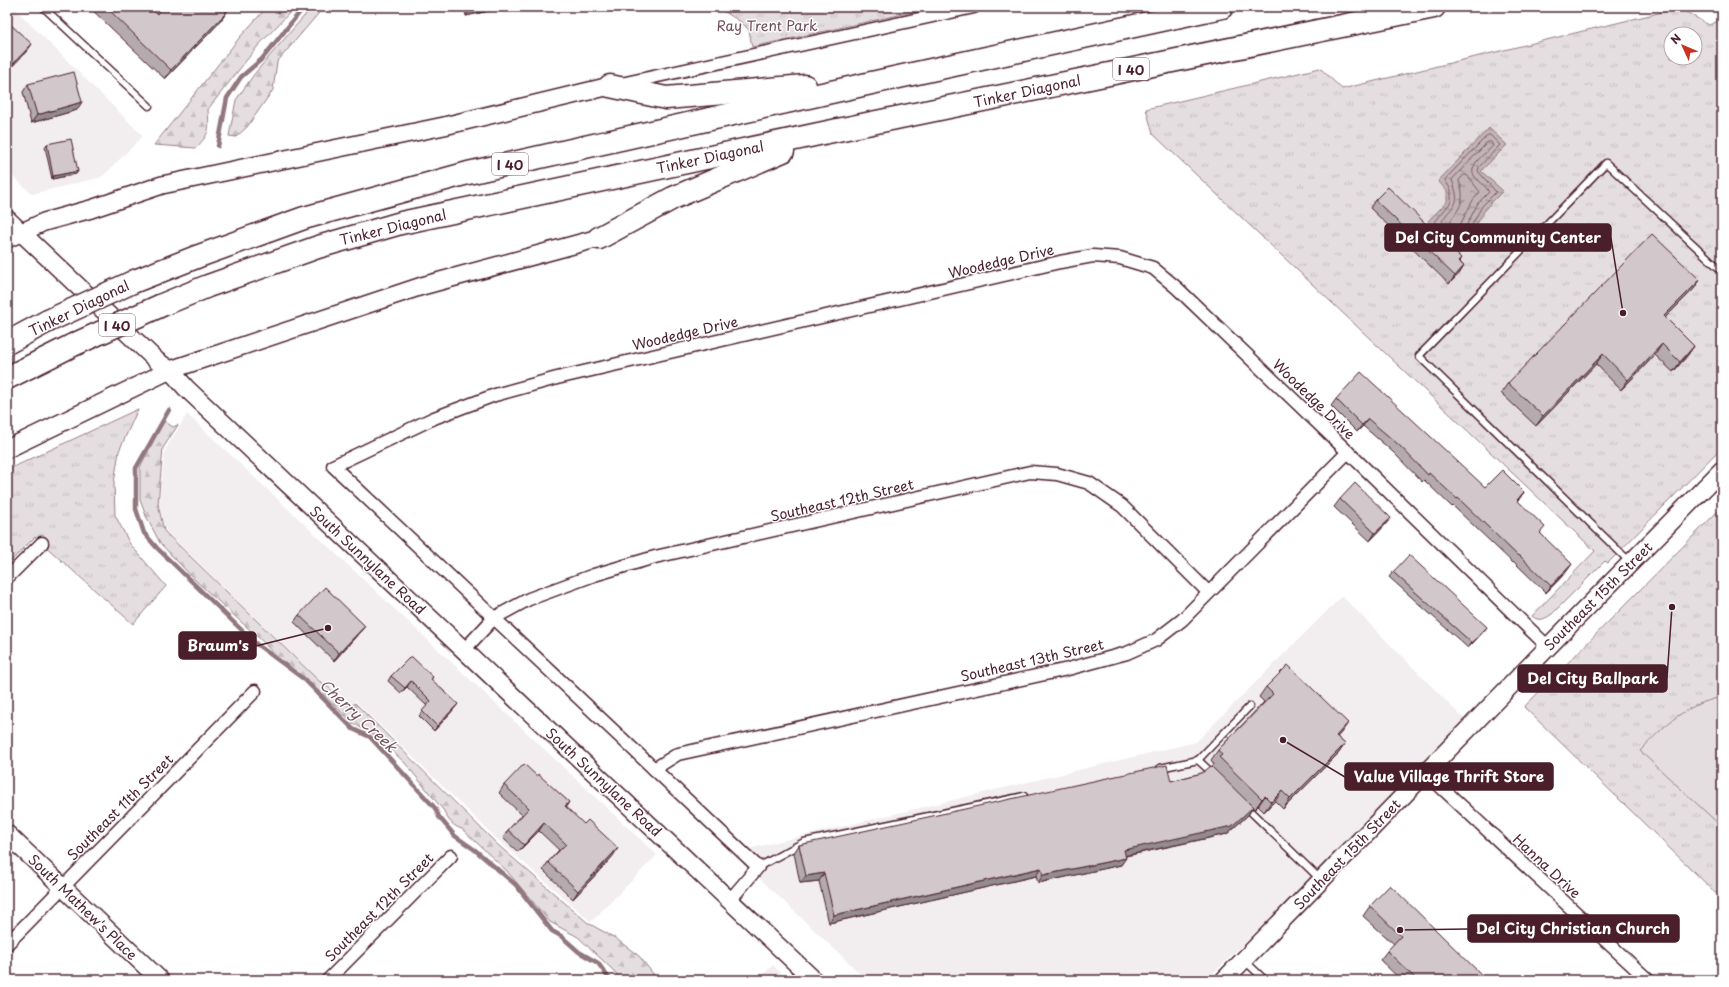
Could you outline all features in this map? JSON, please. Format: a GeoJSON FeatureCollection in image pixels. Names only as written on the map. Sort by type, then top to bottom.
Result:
{"type":"FeatureCollection","features":[{"type":"Feature","properties":{"kind":"highway","name":"Tinker Diagonal"},"geometry":{"type":"LineString","coordinates":[[7,343],[48,321],[135,281],[199,256],[304,218],[397,192],[476,172],[894,78],[1222,7]]}},
{"type":"Feature","properties":{"kind":"highway","name":"Tinker Diagonal"},"geometry":{"type":"LineString","coordinates":[[7,378],[73,345],[208,286],[318,247],[401,223],[828,132],[1434,7]]}},
{"type":"Feature","properties":{"kind":"highway"},"geometry":{"type":"LineString","coordinates":[[610,86],[666,98],[674,98],[894,78]]}},
{"type":"Feature","properties":{"kind":"highway"},"geometry":{"type":"LineString","coordinates":[[600,238],[673,198],[828,132]]}},
{"type":"Feature","properties":{"kind":"main road"},"geometry":{"type":"LineString","coordinates":[[14,236],[44,222],[162,185],[444,126],[610,86]]}},
{"type":"Feature","properties":{"kind":"main road","name":"South Sunnylane Road"},"geometry":{"type":"LineString","coordinates":[[7,219],[14,236],[153,357],[170,370],[186,388],[814,980]]}},
{"type":"Feature","properties":{"kind":"main road"},"geometry":{"type":"LineString","coordinates":[[7,449],[170,370],[422,286],[600,238]]}},
{"type":"Feature","properties":{"kind":"main road","name":"Southeast 15th Street"},"geometry":{"type":"LineString","coordinates":[[1224,980],[1722,470]]}},
{"type":"Feature","properties":{"kind":"main road","name":"South Mathew's Place"},"geometry":{"type":"LineString","coordinates":[[7,834],[160,980]]}},
{"type":"Feature","properties":{"kind":"street"},"geometry":{"type":"LineString","coordinates":[[610,86],[974,7]]}},
{"type":"Feature","properties":{"kind":"street","name":"Woodedge Drive"},"geometry":{"type":"LineString","coordinates":[[494,618],[333,466],[434,418],[495,395],[550,380],[1093,256],[1120,258],[1153,268],[1176,288],[1348,452],[1548,647]]}},
{"type":"Feature","properties":{"kind":"street","name":"Southeast 13th Street"},"geometry":{"type":"LineString","coordinates":[[654,768],[678,754],[1068,669],[1127,653],[1156,640],[1182,620],[1348,452]]}},
{"type":"Feature","properties":{"kind":"street","name":"Southeast 12th Street"},"geometry":{"type":"LineString","coordinates":[[464,650],[494,618],[530,599],[594,575],[655,557],[1030,472],[1057,474],[1089,483],[1122,506],[1208,592]]}},
{"type":"Feature","properties":{"kind":"street"},"geometry":{"type":"LineString","coordinates":[[7,578],[42,543]]}},
{"type":"Feature","properties":{"kind":"street"},"geometry":{"type":"LineString","coordinates":[[494,618],[758,867],[730,900]]}},
{"type":"Feature","properties":{"kind":"street","name":"Southeast 11th Street"},"geometry":{"type":"LineString","coordinates":[[7,944],[62,886],[255,691]]}},
{"type":"Feature","properties":{"kind":"street","name":"Hanna Drive"},"geometry":{"type":"LineString","coordinates":[[1426,773],[1648,980]]}},
{"type":"Feature","properties":{"kind":"street","name":"Southeast 12th Street"},"geometry":{"type":"LineString","coordinates":[[328,980],[451,856]]}},
{"type":"Feature","properties":{"kind":"lane"},"geometry":{"type":"LineString","coordinates":[[44,7],[149,106]]}},
{"type":"Feature","properties":{"kind":"lane"},"geometry":{"type":"LineString","coordinates":[[1631,563],[1419,356],[1606,163],[1722,271]]}},
{"type":"Feature","properties":{"kind":"lane"},"geometry":{"type":"LineString","coordinates":[[1152,769],[1198,760],[1250,706]]}},
{"type":"Feature","properties":{"kind":"lane"},"geometry":{"type":"LineString","coordinates":[[1198,760],[1221,782]]}},
{"type":"Feature","properties":{"kind":"lane"},"geometry":{"type":"LineString","coordinates":[[758,867],[804,842],[1028,795]]}},
{"type":"Feature","properties":{"kind":"lane"},"geometry":{"type":"LineString","coordinates":[[1238,798],[1322,880]]}},
{"type":"Feature","properties":{"kind":"lane"},"geometry":{"type":"LineString","coordinates":[[1244,960],[1265,980]]}},
{"type":"Feature","properties":{"kind":"shaded area"},"geometry":{"type":"Polygon","coordinates":[[[13,7],[143,136],[102,177],[32,194],[7,171],[7,13],[13,7]]]}},
{"type":"Feature","properties":{"kind":"shaded area"},"geometry":{"type":"Polygon","coordinates":[[[187,414],[657,855],[591,922],[498,840],[355,701],[350,706],[328,685],[319,680],[165,530],[159,504],[165,450],[187,414]]]}},
{"type":"Feature","properties":{"kind":"shaded area"},"geometry":{"type":"Polygon","coordinates":[[[1342,596],[1471,726],[1206,980],[867,980],[740,860],[752,848],[1196,742],[1342,596]]]}},
{"type":"Feature","properties":{"kind":"shaded area"},"geometry":{"type":"Polygon","coordinates":[[[773,965],[788,980],[758,980],[773,965]]]}},
{"type":"Feature","properties":{"kind":"green space"},"geometry":{"type":"Polygon","coordinates":[[[267,7],[295,7],[257,47],[208,109],[208,130],[201,143],[196,148],[154,145],[240,37],[267,7]]]}},
{"type":"Feature","properties":{"kind":"green space"},"geometry":{"type":"Polygon","coordinates":[[[312,7],[324,7],[277,62],[273,90],[247,127],[236,137],[229,136],[236,100],[255,73],[312,7]]]}},
{"type":"Feature","properties":{"kind":"green space","name":"Ray Trent Park"},"geometry":{"type":"Polygon","coordinates":[[[717,7],[935,7],[752,47],[749,30],[741,22],[717,7]]]}},
{"type":"Feature","properties":{"kind":"green space"},"geometry":{"type":"Polygon","coordinates":[[[1679,8],[1709,25],[1718,21],[1722,24],[1722,447],[1608,563],[1605,561],[1552,614],[1544,618],[1537,619],[1532,616],[1595,551],[1153,134],[1146,109],[1320,68],[1342,89],[1679,8]]]}},
{"type":"Feature","properties":{"kind":"green space"},"geometry":{"type":"Polygon","coordinates":[[[138,409],[119,451],[114,483],[115,515],[130,544],[166,586],[133,624],[35,537],[7,565],[7,470],[138,409]]]}},
{"type":"Feature","properties":{"kind":"green space"},"geometry":{"type":"Polygon","coordinates":[[[164,421],[173,427],[178,425],[163,448],[158,504],[164,531],[319,681],[327,686],[350,707],[355,703],[498,845],[588,923],[615,938],[639,956],[658,980],[621,980],[614,971],[578,937],[550,922],[506,870],[462,829],[451,823],[444,811],[405,763],[375,735],[354,724],[306,679],[279,659],[261,640],[195,580],[160,543],[146,516],[140,500],[140,467],[164,421]]]}},
{"type":"Feature","properties":{"kind":"green space"},"geometry":{"type":"Polygon","coordinates":[[[1722,507],[1722,899],[1524,707],[1722,507]]]}},
{"type":"Feature","properties":{"kind":"green space"},"geometry":{"type":"Polygon","coordinates":[[[1722,697],[1722,827],[1640,751],[1658,732],[1686,710],[1722,697]]]}},
{"type":"Feature","properties":{"kind":"water"},"geometry":{"type":"Polygon","coordinates":[[[1489,128],[1507,145],[1481,171],[1503,191],[1486,208],[1467,242],[1462,245],[1457,245],[1446,240],[1428,221],[1447,202],[1447,191],[1438,181],[1489,128]]]}},
{"type":"Feature","properties":{"kind":"building"},"geometry":{"type":"Polygon","coordinates":[[[106,7],[149,7],[157,14],[164,7],[228,7],[225,11],[227,12],[171,70],[106,7]]]}},
{"type":"Feature","properties":{"kind":"building"},"geometry":{"type":"Polygon","coordinates":[[[10,24],[32,44],[7,70],[7,27],[10,24]]]}},
{"type":"Feature","properties":{"kind":"building"},"geometry":{"type":"Polygon","coordinates":[[[74,72],[82,102],[37,115],[28,84],[74,72]]]}},
{"type":"Feature","properties":{"kind":"building"},"geometry":{"type":"Polygon","coordinates":[[[71,139],[78,171],[53,176],[47,144],[71,139]]]}},
{"type":"Feature","properties":{"kind":"building"},"geometry":{"type":"Polygon","coordinates":[[[1388,187],[1461,258],[1458,261],[1464,266],[1455,276],[1375,200],[1388,187]]]}},
{"type":"Feature","properties":{"kind":"building"},"geometry":{"type":"Polygon","coordinates":[[[1652,234],[1700,280],[1664,316],[1694,346],[1680,362],[1662,344],[1628,380],[1603,354],[1543,416],[1508,383],[1652,234]]]}},
{"type":"Feature","properties":{"kind":"building"},"geometry":{"type":"Polygon","coordinates":[[[1361,372],[1485,487],[1502,470],[1524,492],[1517,500],[1545,527],[1540,533],[1572,564],[1551,586],[1458,498],[1457,499],[1429,473],[1428,475],[1399,445],[1368,419],[1362,425],[1336,399],[1361,372]]]}},
{"type":"Feature","properties":{"kind":"building"},"geometry":{"type":"Polygon","coordinates":[[[1355,483],[1391,518],[1375,533],[1340,499],[1355,483]]]}},
{"type":"Feature","properties":{"kind":"building"},"geometry":{"type":"Polygon","coordinates":[[[1409,555],[1487,627],[1472,643],[1393,572],[1409,555]]]}},
{"type":"Feature","properties":{"kind":"building"},"geometry":{"type":"Polygon","coordinates":[[[325,587],[365,626],[339,653],[299,615],[325,587]]]}},
{"type":"Feature","properties":{"kind":"building"},"geometry":{"type":"Polygon","coordinates":[[[411,656],[433,677],[431,679],[458,704],[437,726],[422,711],[431,701],[411,681],[405,688],[391,676],[411,656]]]}},
{"type":"Feature","properties":{"kind":"building"},"geometry":{"type":"Polygon","coordinates":[[[1288,665],[1348,723],[1336,736],[1345,744],[1290,799],[1282,791],[1271,802],[1265,796],[1262,799],[1219,757],[1222,755],[1218,750],[1273,694],[1266,687],[1288,665]]]}},
{"type":"Feature","properties":{"kind":"building"},"geometry":{"type":"Polygon","coordinates":[[[524,764],[537,776],[538,774],[569,802],[565,806],[584,824],[588,820],[618,848],[578,891],[548,862],[566,844],[544,823],[524,845],[508,830],[529,808],[504,785],[524,764]]]}},
{"type":"Feature","properties":{"kind":"building"},"geometry":{"type":"Polygon","coordinates":[[[1167,765],[1171,781],[1202,773],[1211,766],[1253,807],[1232,826],[1124,850],[1126,858],[1043,875],[1041,868],[834,915],[824,873],[806,876],[799,845],[1167,765]]]}},
{"type":"Feature","properties":{"kind":"building"},"geometry":{"type":"Polygon","coordinates":[[[1390,885],[1487,980],[1417,980],[1387,951],[1401,936],[1370,906],[1390,885]]]}},
{"type":"Feature","properties":{"kind":"waterway","name":"Cherry Creek"},"geometry":{"type":"LineString","coordinates":[[218,146],[227,98],[241,77],[262,59],[304,7]]}},
{"type":"Feature","properties":{"kind":"waterway","name":"Cherry Creek"},"geometry":{"type":"LineString","coordinates":[[169,410],[136,468],[136,509],[144,533],[157,548],[255,643],[305,680],[353,729],[370,737],[435,808],[439,817],[455,836],[475,850],[516,885],[552,931],[561,936],[579,952],[598,963],[610,980]]}},
{"type":"Feature","properties":{"kind":"place","name":"Del City Community Center"},"geometry":{"type":"Point","coordinates":[1623,313]}},
{"type":"Feature","properties":{"kind":"place","name":"Del City Ballpark"},"geometry":{"type":"Point","coordinates":[1672,607]}},
{"type":"Feature","properties":{"kind":"place","name":"Braum's"},"geometry":{"type":"Point","coordinates":[328,628]}},
{"type":"Feature","properties":{"kind":"place","name":"Value Village Thrift Store"},"geometry":{"type":"Point","coordinates":[1283,740]}},
{"type":"Feature","properties":{"kind":"place","name":"Del City Christian Church"},"geometry":{"type":"Point","coordinates":[1400,930]}}]}
